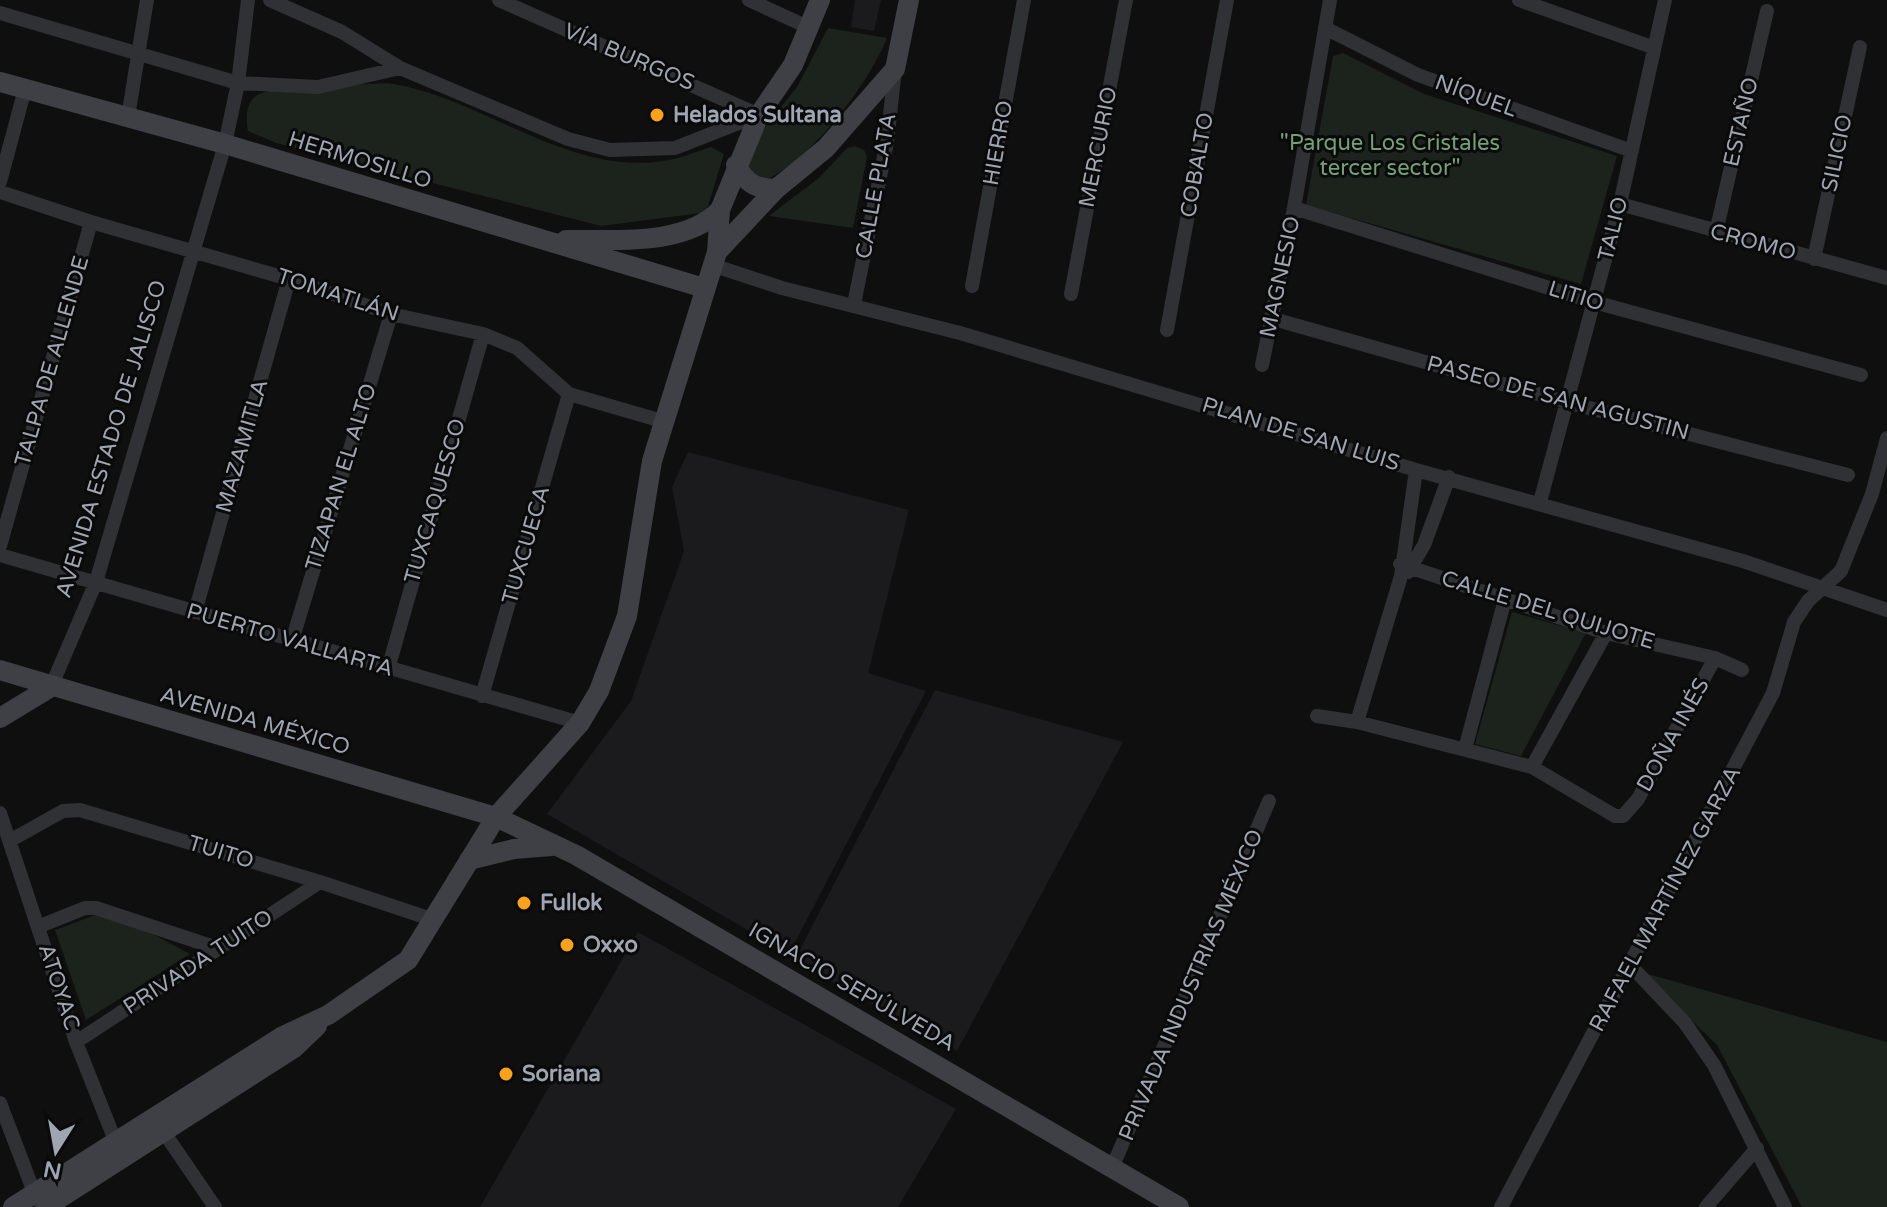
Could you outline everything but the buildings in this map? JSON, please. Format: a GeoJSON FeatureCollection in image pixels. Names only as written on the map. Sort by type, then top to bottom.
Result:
{"type":"FeatureCollection","features":[{"type":"Feature","properties":{"kind":"main road"},"geometry":{"type":"LineString","coordinates":[[13,1207],[41,1203],[283,1036],[328,1015],[408,960],[496,817],[580,723],[599,691],[627,616],[652,461],[714,259],[720,210],[759,115],[793,65],[820,0]]}},
{"type":"Feature","properties":{"kind":"main road"},"geometry":{"type":"LineString","coordinates":[[714,259],[776,189],[826,148],[895,69],[909,0]]}},
{"type":"Feature","properties":{"kind":"main road","name":"HERMOSILLO"},"geometry":{"type":"LineString","coordinates":[[0,82],[225,144],[704,288]]}},
{"type":"Feature","properties":{"kind":"main road"},"geometry":{"type":"LineString","coordinates":[[736,165],[748,183],[759,189],[776,189]]}},
{"type":"Feature","properties":{"kind":"main road"},"geometry":{"type":"LineString","coordinates":[[547,241],[667,234],[703,223],[720,210]]}},
{"type":"Feature","properties":{"kind":"main road","name":"AVENIDA MÉXICO"},"geometry":{"type":"LineString","coordinates":[[0,670],[496,817]]}},
{"type":"Feature","properties":{"kind":"main road"},"geometry":{"type":"LineString","coordinates":[[0,718],[51,687]]}},
{"type":"Feature","properties":{"kind":"main road","name":"IGNACIO SEPÚLVEDA"},"geometry":{"type":"LineString","coordinates":[[496,817],[557,845],[1179,1207]]}},
{"type":"Feature","properties":{"kind":"main road"},"geometry":{"type":"LineString","coordinates":[[469,860],[514,849],[557,845]]}},
{"type":"Feature","properties":{"kind":"street"},"geometry":{"type":"LineString","coordinates":[[128,117],[147,0]]}},
{"type":"Feature","properties":{"kind":"street","name":"AVENIDA ESTADO DE JALISCO"},"geometry":{"type":"LineString","coordinates":[[51,687],[96,582],[225,144],[238,83],[248,0]]}},
{"type":"Feature","properties":{"kind":"street"},"geometry":{"type":"LineString","coordinates":[[270,0],[342,32],[400,68],[568,139],[610,150],[675,148],[759,115]]}},
{"type":"Feature","properties":{"kind":"street","name":"VÍA BURGOS"},"geometry":{"type":"LineString","coordinates":[[499,0],[759,115]]}},
{"type":"Feature","properties":{"kind":"street"},"geometry":{"type":"LineString","coordinates":[[749,0],[810,28]]}},
{"type":"Feature","properties":{"kind":"street","name":"HIERRO"},"geometry":{"type":"LineString","coordinates":[[972,286],[1024,0]]}},
{"type":"Feature","properties":{"kind":"street","name":"MERCURIO"},"geometry":{"type":"LineString","coordinates":[[1071,294],[1126,0]]}},
{"type":"Feature","properties":{"kind":"street","name":"COBALTO"},"geometry":{"type":"LineString","coordinates":[[1167,330],[1227,0]]}},
{"type":"Feature","properties":{"kind":"street","name":"MAGNESIO"},"geometry":{"type":"LineString","coordinates":[[1262,365],[1294,208],[1330,0]]}},
{"type":"Feature","properties":{"kind":"street"},"geometry":{"type":"LineString","coordinates":[[1519,0],[1652,47]]}},
{"type":"Feature","properties":{"kind":"street","name":"TALIO"},"geometry":{"type":"LineString","coordinates":[[1540,502],[1620,204],[1652,47],[1665,0]]}},
{"type":"Feature","properties":{"kind":"street","name":"ESTAÑO"},"geometry":{"type":"LineString","coordinates":[[1716,232],[1767,11]]}},
{"type":"Feature","properties":{"kind":"street"},"geometry":{"type":"LineString","coordinates":[[0,13],[238,83],[318,87],[400,68]]}},
{"type":"Feature","properties":{"kind":"street","name":"NÍQUEL"},"geometry":{"type":"LineString","coordinates":[[1325,28],[1418,75],[1632,151]]}},
{"type":"Feature","properties":{"kind":"street","name":"SILICIO"},"geometry":{"type":"LineString","coordinates":[[1814,259],[1860,47]]}},
{"type":"Feature","properties":{"kind":"street","name":"CALLE PLATA"},"geometry":{"type":"LineString","coordinates":[[854,304],[887,142],[895,69]]}},
{"type":"Feature","properties":{"kind":"street"},"geometry":{"type":"LineString","coordinates":[[0,182],[25,89]]}},
{"type":"Feature","properties":{"kind":"street","name":"TOMATLÁN"},"geometry":{"type":"LineString","coordinates":[[0,192],[91,222],[289,279],[391,314],[483,334],[517,348],[569,394],[662,421]]}},
{"type":"Feature","properties":{"kind":"street","name":"CROMO"},"geometry":{"type":"LineString","coordinates":[[1620,204],[1887,278]]}},
{"type":"Feature","properties":{"kind":"street","name":"LITIO"},"geometry":{"type":"LineString","coordinates":[[1294,208],[1594,302],[1861,375]]}},
{"type":"Feature","properties":{"kind":"street","name":"TALPA DE ALLENDE"},"geometry":{"type":"LineString","coordinates":[[0,546],[91,222]]}},
{"type":"Feature","properties":{"kind":"street","name":"PLAN DE SAN LUIS"},"geometry":{"type":"LineString","coordinates":[[714,259],[782,288],[854,304],[1154,388],[1416,470],[1540,502],[1743,561],[1820,590],[1887,610]]}},
{"type":"Feature","properties":{"kind":"street","name":"MAZAMITLA"},"geometry":{"type":"LineString","coordinates":[[195,612],[289,279]]}},
{"type":"Feature","properties":{"kind":"street","name":"TIZAPAN EL ALTO"},"geometry":{"type":"LineString","coordinates":[[292,641],[391,314]]}},
{"type":"Feature","properties":{"kind":"street","name":"PASEO DE SAN AGUSTIN"},"geometry":{"type":"LineString","coordinates":[[1270,318],[1566,402],[1848,475]]}},
{"type":"Feature","properties":{"kind":"street","name":"TUXCAQUESCO"},"geometry":{"type":"LineString","coordinates":[[388,669],[483,334]]}},
{"type":"Feature","properties":{"kind":"street","name":"TUXCUECA"},"geometry":{"type":"LineString","coordinates":[[482,696],[569,394]]}},
{"type":"Feature","properties":{"kind":"street","name":"RAFAEL MARTÍNEZ GARZA"},"geometry":{"type":"LineString","coordinates":[[1501,1207],[1773,693],[1794,622],[1820,590],[1841,571],[1880,496],[1887,438]]}},
{"type":"Feature","properties":{"kind":"street"},"geometry":{"type":"LineString","coordinates":[[1405,570],[1416,470]]}},
{"type":"Feature","properties":{"kind":"street"},"geometry":{"type":"LineString","coordinates":[[1357,722],[1405,570],[1449,477]]}},
{"type":"Feature","properties":{"kind":"street","name":"PUERTO VALLARTA"},"geometry":{"type":"LineString","coordinates":[[0,555],[580,723]]}},
{"type":"Feature","properties":{"kind":"street","name":"CALLE DEL QUIJOTE"},"geometry":{"type":"LineString","coordinates":[[1405,570],[1606,633],[1715,658],[1742,670]]}},
{"type":"Feature","properties":{"kind":"street"},"geometry":{"type":"LineString","coordinates":[[1465,749],[1505,599]]}},
{"type":"Feature","properties":{"kind":"street"},"geometry":{"type":"LineString","coordinates":[[1317,716],[1357,722],[1532,767],[1606,633]]}},
{"type":"Feature","properties":{"kind":"street","name":"DOÑA INÉS"},"geometry":{"type":"LineString","coordinates":[[1532,767],[1615,816],[1630,811],[1715,658]]}},
{"type":"Feature","properties":{"kind":"street","name":"PRIVADA INDUSTRIAS MÉXICO"},"geometry":{"type":"LineString","coordinates":[[1112,1168],[1269,801]]}},
{"type":"Feature","properties":{"kind":"street","name":"TUITO"},"geometry":{"type":"LineString","coordinates":[[11,840],[63,811],[80,810],[320,882],[434,920]]}},
{"type":"Feature","properties":{"kind":"street","name":"ATOYAC"},"geometry":{"type":"LineString","coordinates":[[0,813],[76,1042],[120,1150]]}},
{"type":"Feature","properties":{"kind":"street","name":"PRIVADA TUITO"},"geometry":{"type":"LineString","coordinates":[[76,1042],[320,882]]}},
{"type":"Feature","properties":{"kind":"street"},"geometry":{"type":"LineString","coordinates":[[40,926],[85,908],[104,909],[220,949]]}},
{"type":"Feature","properties":{"kind":"street"},"geometry":{"type":"LineString","coordinates":[[1631,966],[1685,1023],[1714,1065],[1785,1207]]}},
{"type":"Feature","properties":{"kind":"street"},"geometry":{"type":"LineString","coordinates":[[0,1103],[41,1203]]}},
{"type":"Feature","properties":{"kind":"street"},"geometry":{"type":"LineString","coordinates":[[159,1124],[215,1207]]}},
{"type":"Feature","properties":{"kind":"street"},"geometry":{"type":"LineString","coordinates":[[1706,1207],[1757,1148]]}},
{"type":"Feature","properties":{"kind":"shaded area"},"geometry":{"type":"Polygon","coordinates":[[[855,0],[881,0],[874,31],[851,27],[855,0]]]}},
{"type":"Feature","properties":{"kind":"shaded area"},"geometry":{"type":"Polygon","coordinates":[[[688,452],[909,510],[868,673],[926,691],[789,954],[547,814],[631,701],[684,551],[672,487],[688,452]]]}},
{"type":"Feature","properties":{"kind":"shaded area"},"geometry":{"type":"Polygon","coordinates":[[[935,690],[1123,742],[957,1051],[794,961],[935,690]]]}},
{"type":"Feature","properties":{"kind":"shaded area"},"geometry":{"type":"Polygon","coordinates":[[[638,932],[956,1109],[898,1207],[480,1207],[638,932]]]}},
{"type":"Feature","properties":{"kind":"green space"},"geometry":{"type":"Polygon","coordinates":[[[828,28],[887,38],[866,78],[835,121],[797,159],[759,183],[747,169],[764,128],[797,87],[828,28]]]}},
{"type":"Feature","properties":{"kind":"green space","name":"\"Parque Los Cristales tercer sector\""},"geometry":{"type":"Polygon","coordinates":[[[1343,53],[1424,94],[1617,156],[1581,284],[1306,205],[1333,56],[1343,53]]]}},
{"type":"Feature","properties":{"kind":"green space"},"geometry":{"type":"Polygon","coordinates":[[[387,83],[456,103],[557,146],[592,157],[627,162],[663,161],[711,147],[724,154],[708,206],[701,213],[601,226],[276,143],[248,131],[248,107],[256,96],[265,92],[387,83]]]}},
{"type":"Feature","properties":{"kind":"green space"},"geometry":{"type":"Polygon","coordinates":[[[855,146],[864,150],[867,157],[853,228],[769,216],[820,177],[847,148],[855,146]]]}},
{"type":"Feature","properties":{"kind":"green space"},"geometry":{"type":"Polygon","coordinates":[[[1512,612],[1586,633],[1521,756],[1475,744],[1512,612]]]}},
{"type":"Feature","properties":{"kind":"green space"},"geometry":{"type":"Polygon","coordinates":[[[95,915],[132,923],[190,954],[86,1020],[55,930],[95,915]]]}},
{"type":"Feature","properties":{"kind":"green space"},"geometry":{"type":"Polygon","coordinates":[[[1641,972],[1887,1042],[1887,1207],[1802,1207],[1717,1045],[1641,972]]]}},
{"type":"Feature","properties":{"kind":"place","name":"Helados Sultana"},"geometry":{"type":"Point","coordinates":[657,115]}},
{"type":"Feature","properties":{"kind":"place","name":"Fullok"},"geometry":{"type":"Point","coordinates":[524,903]}},
{"type":"Feature","properties":{"kind":"place","name":"Oxxo"},"geometry":{"type":"Point","coordinates":[567,945]}},
{"type":"Feature","properties":{"kind":"place","name":"Soriana"},"geometry":{"type":"Point","coordinates":[506,1074]}}]}
